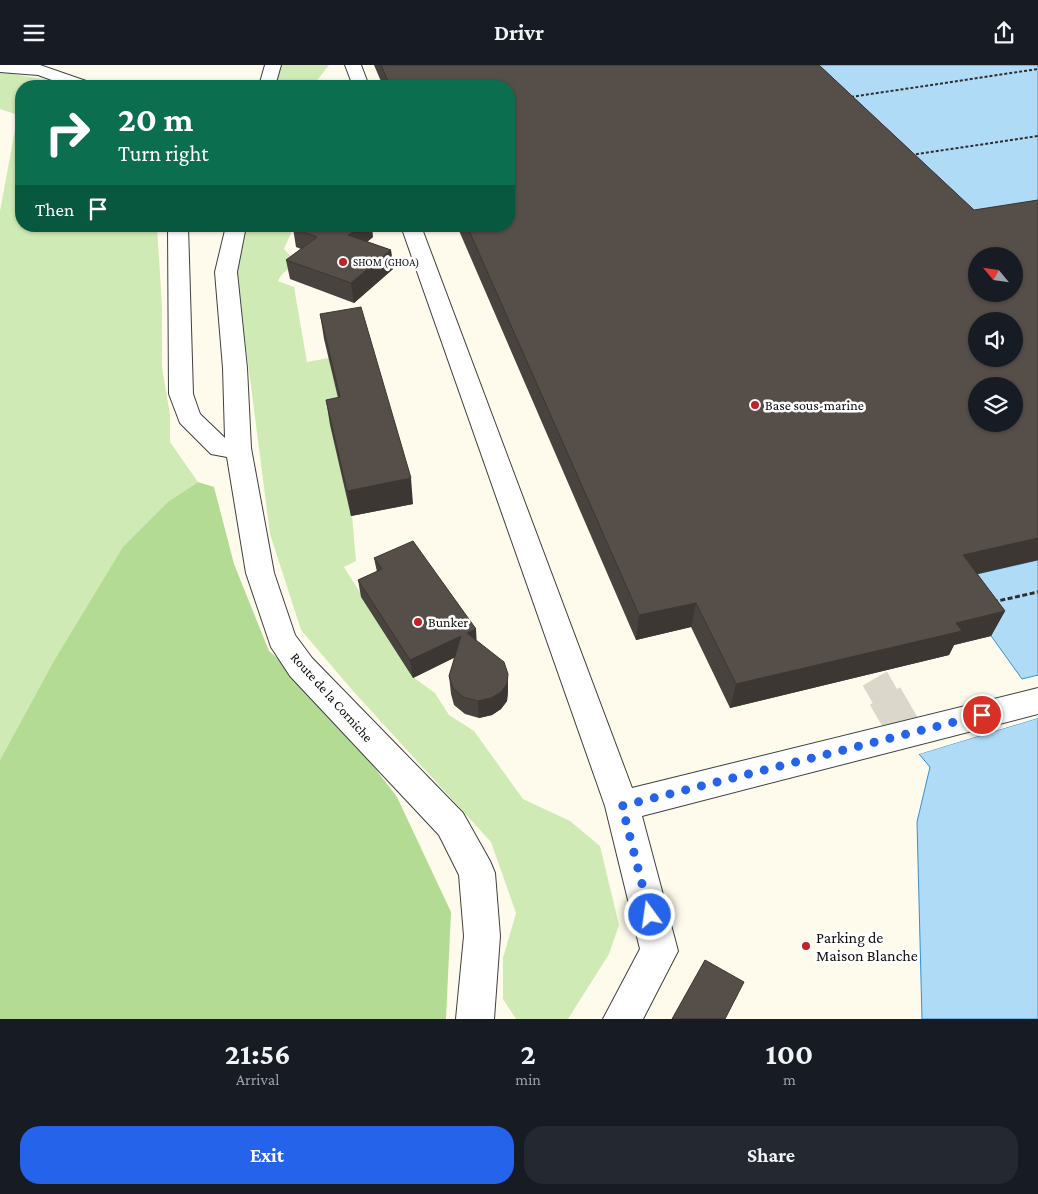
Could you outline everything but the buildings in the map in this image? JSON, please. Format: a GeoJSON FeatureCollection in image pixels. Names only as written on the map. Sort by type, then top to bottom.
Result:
{"type":"FeatureCollection","features":[{"type":"Feature","properties":{"kind":"street"},"geometry":{"type":"LineString","coordinates":[[269,80],[273,65]]}},
{"type":"Feature","properties":{"kind":"street"},"geometry":{"type":"LineString","coordinates":[[353,65],[358,80]]}},
{"type":"Feature","properties":{"kind":"street"},"geometry":{"type":"LineString","coordinates":[[0,67],[40,70],[68,80]]}},
{"type":"Feature","properties":{"kind":"street"},"geometry":{"type":"LineString","coordinates":[[178,232],[181,394],[189,417],[220,448],[238,448]]}},
{"type":"Feature","properties":{"kind":"street","name":"Route de la Corniche"},"geometry":{"type":"LineString","coordinates":[[235,232],[226,272],[235,368],[238,448],[260,573],[282,639],[301,667],[451,824],[477,873],[482,936],[475,1019]]}},
{"type":"Feature","properties":{"kind":"street"},"geometry":{"type":"LineString","coordinates":[[414,232],[622,806],[659,951],[622,1019]]}},
{"type":"Feature","properties":{"kind":"street"},"geometry":{"type":"LineString","coordinates":[[622,806],[1038,701]]}},
{"type":"Feature","properties":{"kind":"path"},"geometry":{"type":"LineString","coordinates":[[847,98],[1038,69]]}},
{"type":"Feature","properties":{"kind":"path"},"geometry":{"type":"LineString","coordinates":[[907,156],[1038,136]]}},
{"type":"Feature","properties":{"kind":"path"},"geometry":{"type":"LineString","coordinates":[[990,603],[1038,591]]}},
{"type":"Feature","properties":{"kind":"green space"},"geometry":{"type":"Polygon","coordinates":[[[280,65],[329,65],[318,80],[276,80],[279,74],[280,65]]]}},
{"type":"Feature","properties":{"kind":"green space"},"geometry":{"type":"Polygon","coordinates":[[[0,72],[50,80],[15,80],[15,114],[0,109],[0,72]]]}},
{"type":"Feature","properties":{"kind":"green space"},"geometry":{"type":"Polygon","coordinates":[[[15,130],[15,232],[157,232],[162,306],[162,367],[170,415],[170,442],[198,482],[169,501],[51,666],[0,760],[0,211],[15,130]]]}},
{"type":"Feature","properties":{"kind":"green space"},"geometry":{"type":"Polygon","coordinates":[[[241,232],[291,232],[284,249],[296,261],[281,275],[278,281],[294,287],[307,362],[329,358],[344,423],[356,561],[344,567],[413,677],[435,693],[449,715],[474,731],[523,799],[570,821],[600,846],[619,925],[609,954],[568,1019],[516,1019],[503,999],[503,958],[516,913],[491,842],[353,691],[301,630],[270,534],[235,262],[241,232]]]}},
{"type":"Feature","properties":{"kind":"green space"},"geometry":{"type":"Polygon","coordinates":[[[198,482],[214,487],[234,564],[269,651],[317,693],[397,797],[451,912],[446,1019],[0,1019],[0,760],[51,666],[123,547],[169,501],[198,482]]]}},
{"type":"Feature","properties":{"kind":"water"},"geometry":{"type":"Polygon","coordinates":[[[792,65],[1038,65],[1038,222],[966,234],[792,65]]]}},
{"type":"Feature","properties":{"kind":"water"},"geometry":{"type":"Polygon","coordinates":[[[1038,560],[1038,675],[1022,679],[951,580],[1038,560]]]}},
{"type":"Feature","properties":{"kind":"water"},"geometry":{"type":"Polygon","coordinates":[[[1038,718],[1038,1019],[922,1019],[917,822],[930,767],[919,754],[1038,718]]]}},
{"type":"Feature","properties":{"kind":"pier"},"geometry":{"type":"Polygon","coordinates":[[[1038,715],[1038,718],[916,755],[918,752],[1038,715]]]}},
{"type":"Feature","properties":{"kind":"tunnel"},"geometry":{"type":"LineString","coordinates":[[854,642],[886,698]]}},
{"type":"Feature","properties":{"kind":"tunnel"},"geometry":{"type":"LineString","coordinates":[[885,696],[907,734]]}},
{"type":"Feature","properties":{"kind":"place","name":"SHOM (GHOA)"},"geometry":{"type":"Point","coordinates":[343,262]}},
{"type":"Feature","properties":{"kind":"place","name":"Base sous-marine"},"geometry":{"type":"Point","coordinates":[755,405]}},
{"type":"Feature","properties":{"kind":"place","name":"Bunker"},"geometry":{"type":"Point","coordinates":[418,622]}},
{"type":"Feature","properties":{"kind":"place","name":"Parking de Maison Blanche"},"geometry":{"type":"Point","coordinates":[806,946]}},
{"type":"Feature","properties":{"kind":"route"},"geometry":{"type":"LineString","coordinates":[[650,915],[622,806],[982,715]]}}]}
